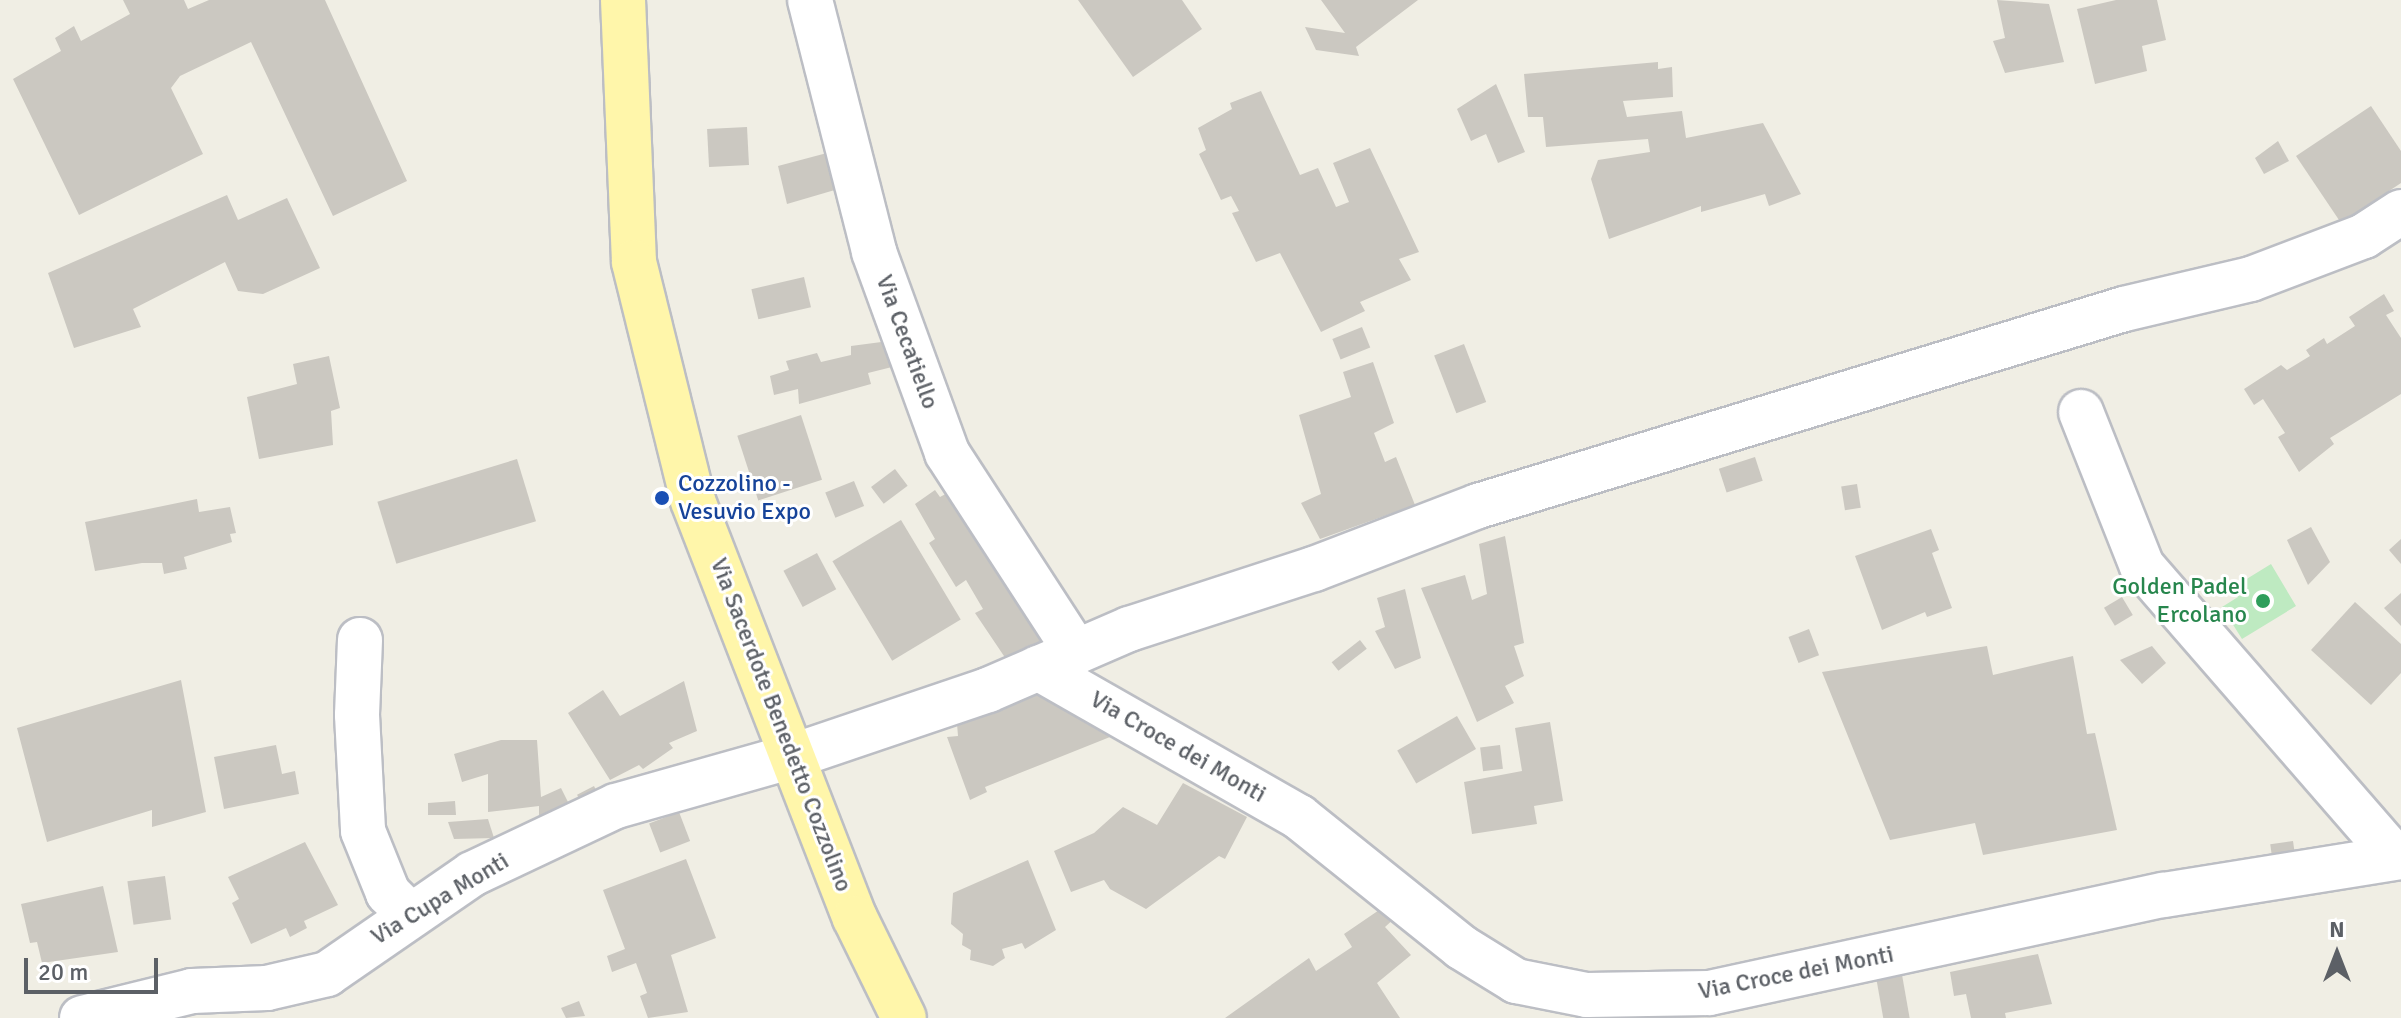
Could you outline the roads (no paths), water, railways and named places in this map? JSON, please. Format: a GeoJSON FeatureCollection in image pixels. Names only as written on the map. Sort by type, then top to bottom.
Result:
{"type":"FeatureCollection","features":[{"type":"Feature","properties":{"kind":"main road","name":"Via Sacerdote Benedetto Cozzolino"},"geometry":{"type":"LineString","coordinates":[[623,0],[634,262],[693,501],[796,755],[855,918],[904,1018]]}},
{"type":"Feature","properties":{"kind":"street","name":"Via Cecatiello"},"geometry":{"type":"LineString","coordinates":[[810,0],[874,252],[947,453],[1057,660]]}},
{"type":"Feature","properties":{"kind":"street","name":"Via Cupa Monti"},"geometry":{"type":"LineString","coordinates":[[82,1018],[192,991],[267,988],[327,974],[472,874],[616,806],[796,755],[1478,506],[2124,309],[2251,279],[2364,236],[2401,212]]}},
{"type":"Feature","properties":{"kind":"street"},"geometry":{"type":"LineString","coordinates":[[2081,412],[2142,566],[2397,856]]}},
{"type":"Feature","properties":{"kind":"street"},"geometry":{"type":"LineString","coordinates":[[360,640],[357,715],[363,831],[388,893],[410,915]]}},
{"type":"Feature","properties":{"kind":"street","name":"Via Croce dei Monti"},"geometry":{"type":"LineString","coordinates":[[1057,660],[1299,817],[1461,947],[1516,981],[1587,995],[1709,993],[2164,895],[2397,856]]}},
{"type":"Feature","properties":{"kind":"place","name":"Cozzolino - Vesuvio Expo"},"geometry":{"type":"Point","coordinates":[662,498]}},
{"type":"Feature","properties":{"kind":"place","name":"Golden Padel Ercolano"},"geometry":{"type":"Point","coordinates":[2263,601]}}]}
